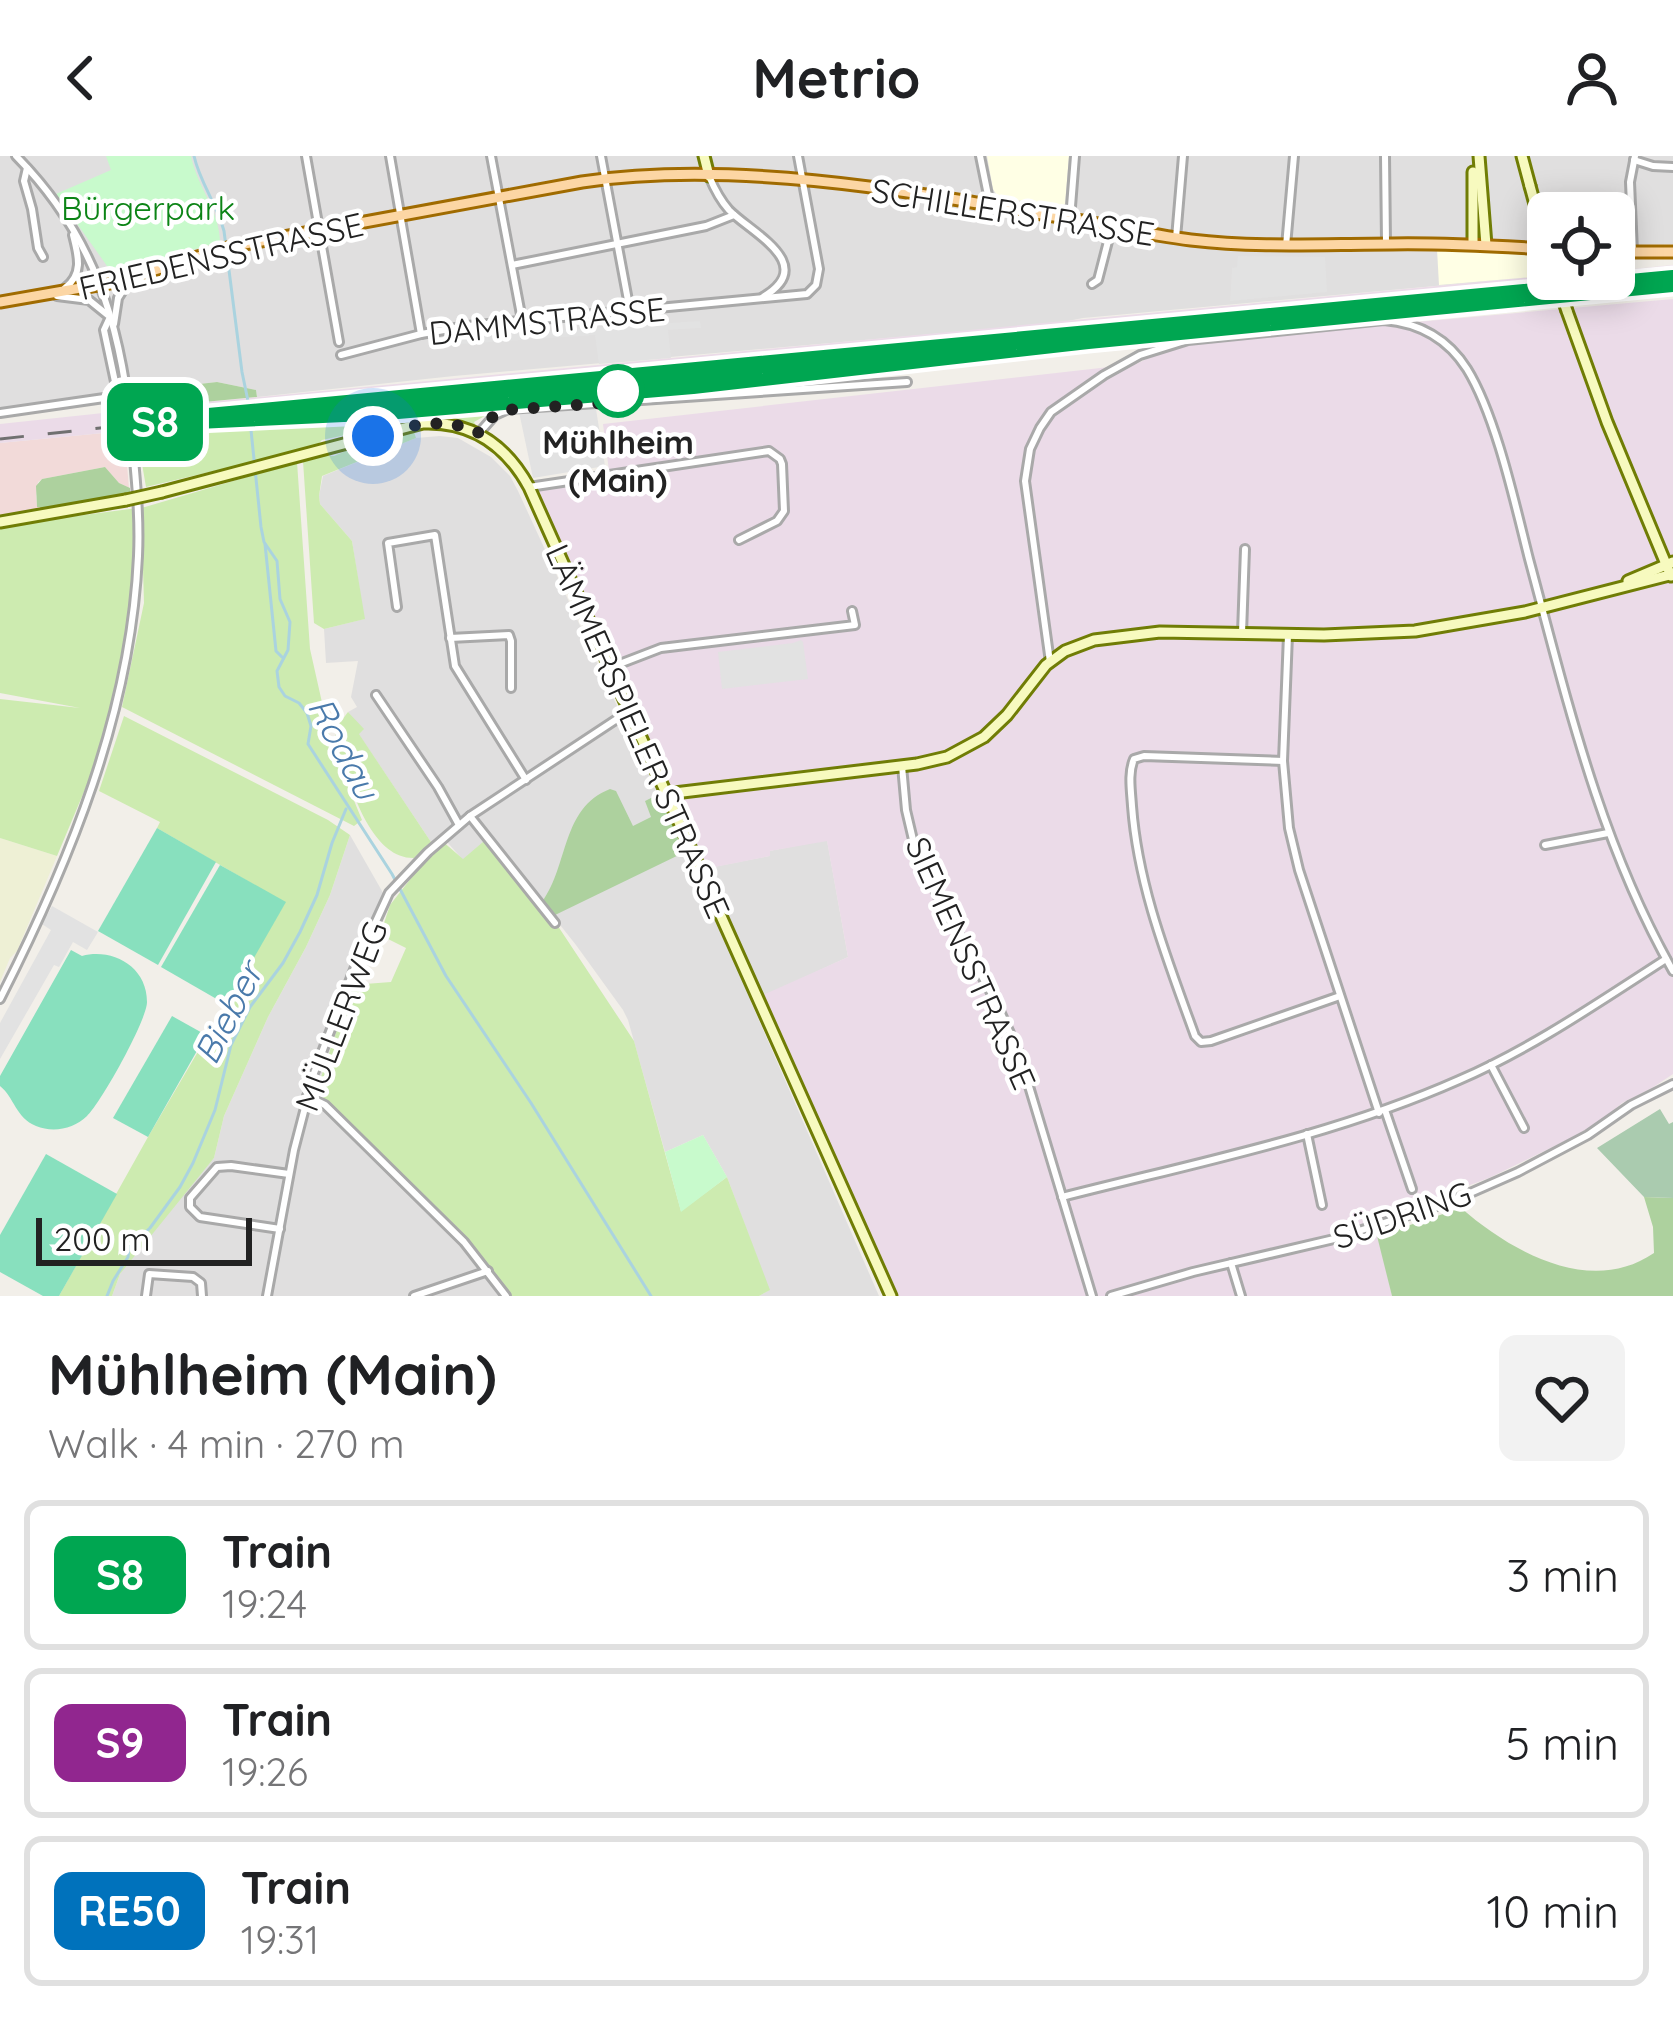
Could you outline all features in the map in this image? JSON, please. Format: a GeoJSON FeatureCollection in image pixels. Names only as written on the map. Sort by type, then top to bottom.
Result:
{"type":"FeatureCollection","features":[{"type":"Feature","properties":{"kind":"main road"},"geometry":{"type":"LineString","coordinates":[[704,156],[709,176]]}},
{"type":"Feature","properties":{"kind":"main road"},"geometry":{"type":"LineString","coordinates":[[1473,244],[1476,156]]}},
{"type":"Feature","properties":{"kind":"main road"},"geometry":{"type":"LineString","coordinates":[[1476,156],[1486,245]]}},
{"type":"Feature","properties":{"kind":"main road"},"geometry":{"type":"LineString","coordinates":[[1522,156],[1532,192]]}},
{"type":"Feature","properties":{"kind":"main road","name":"SCHILLERSTRASSE"},"geometry":{"type":"LineString","coordinates":[[400,216],[606,179],[709,176],[803,180],[1240,245],[1473,244],[1527,249]]}},
{"type":"Feature","properties":{"kind":"main road","name":"FRIEDENSSTRASSE"},"geometry":{"type":"LineString","coordinates":[[0,302],[100,285],[228,247],[400,216]]}},
{"type":"Feature","properties":{"kind":"main road"},"geometry":{"type":"LineString","coordinates":[[1635,252],[1673,252]]}},
{"type":"Feature","properties":{"kind":"main road"},"geometry":{"type":"LineString","coordinates":[[1563,300],[1592,385],[1671,571]]}},
{"type":"Feature","properties":{"kind":"main road"},"geometry":{"type":"LineString","coordinates":[[0,522],[162,492],[417,424],[449,423],[479,433]]}},
{"type":"Feature","properties":{"kind":"main road","name":"LÄMMERSPIELER STRASSE"},"geometry":{"type":"LineString","coordinates":[[479,433],[510,459],[529,487],[891,1296]]}},
{"type":"Feature","properties":{"kind":"main road"},"geometry":{"type":"LineString","coordinates":[[1642,575],[1653,556],[1652,532]]}},
{"type":"Feature","properties":{"kind":"main road"},"geometry":{"type":"LineString","coordinates":[[1612,588],[1642,575],[1671,571]]}},
{"type":"Feature","properties":{"kind":"main road"},"geometry":{"type":"LineString","coordinates":[[666,794],[942,758],[984,737],[1050,662],[1072,648],[1116,635],[1415,631],[1543,608],[1671,571]]}},
{"type":"Feature","properties":{"kind":"street"},"geometry":{"type":"LineString","coordinates":[[0,999],[42,913],[84,809],[114,713],[129,646],[138,524],[129,411],[95,269],[71,226],[16,156]]}},
{"type":"Feature","properties":{"kind":"street"},"geometry":{"type":"LineString","coordinates":[[306,156],[339,342]]}},
{"type":"Feature","properties":{"kind":"street"},"geometry":{"type":"LineString","coordinates":[[389,156],[422,334]]}},
{"type":"Feature","properties":{"kind":"street"},"geometry":{"type":"LineString","coordinates":[[491,156],[522,320]]}},
{"type":"Feature","properties":{"kind":"street"},"geometry":{"type":"LineString","coordinates":[[602,156],[630,310]]}},
{"type":"Feature","properties":{"kind":"street","name":"DAMMSTRASSE"},"geometry":{"type":"LineString","coordinates":[[341,355],[422,334],[522,320],[807,294],[818,281],[819,265],[798,156]]}},
{"type":"Feature","properties":{"kind":"street"},"geometry":{"type":"LineString","coordinates":[[980,156],[989,205]]}},
{"type":"Feature","properties":{"kind":"street"},"geometry":{"type":"LineString","coordinates":[[1070,219],[1075,156]]}},
{"type":"Feature","properties":{"kind":"street"},"geometry":{"type":"LineString","coordinates":[[1176,238],[1183,156]]}},
{"type":"Feature","properties":{"kind":"street"},"geometry":{"type":"LineString","coordinates":[[1286,246],[1294,156]]}},
{"type":"Feature","properties":{"kind":"street"},"geometry":{"type":"LineString","coordinates":[[1385,156],[1386,244]]}},
{"type":"Feature","properties":{"kind":"street"},"geometry":{"type":"LineString","coordinates":[[1630,192],[1635,158],[1653,166],[1673,167]]}},
{"type":"Feature","properties":{"kind":"street"},"geometry":{"type":"LineString","coordinates":[[27,167],[24,182],[43,257]]}},
{"type":"Feature","properties":{"kind":"street"},"geometry":{"type":"LineString","coordinates":[[709,176],[721,200],[767,240],[783,261],[778,286],[754,300]]}},
{"type":"Feature","properties":{"kind":"street"},"geometry":{"type":"LineString","coordinates":[[512,265],[712,225],[734,214]]}},
{"type":"Feature","properties":{"kind":"street"},"geometry":{"type":"LineString","coordinates":[[41,296],[65,288],[77,275],[71,226]]}},
{"type":"Feature","properties":{"kind":"street"},"geometry":{"type":"LineString","coordinates":[[1092,284],[1112,226]]}},
{"type":"Feature","properties":{"kind":"street"},"geometry":{"type":"LineString","coordinates":[[114,334],[118,298],[135,276]]}},
{"type":"Feature","properties":{"kind":"street","name":"FRIEDENSSTRASSE"},"geometry":{"type":"LineString","coordinates":[[41,296],[83,298],[110,317]]}},
{"type":"Feature","properties":{"kind":"street"},"geometry":{"type":"LineString","coordinates":[[0,413],[118,397],[104,330],[110,317]]}},
{"type":"Feature","properties":{"kind":"street"},"geometry":{"type":"LineString","coordinates":[[1050,662],[1025,481],[1036,434],[1058,406],[1119,366],[1160,347],[1199,338],[1384,320],[1409,324],[1441,339],[1466,366],[1484,405],[1585,764],[1608,832],[1673,971]]}},
{"type":"Feature","properties":{"kind":"street"},"geometry":{"type":"LineString","coordinates":[[479,433],[508,410],[907,382]]}},
{"type":"Feature","properties":{"kind":"street"},"geometry":{"type":"LineString","coordinates":[[529,487],[769,451],[781,461],[784,512],[777,521],[740,541]]}},
{"type":"Feature","properties":{"kind":"street"},"geometry":{"type":"LineString","coordinates":[[397,608],[388,542],[435,536],[453,660],[526,780]]}},
{"type":"Feature","properties":{"kind":"street"},"geometry":{"type":"LineString","coordinates":[[1242,633],[1245,549]]}},
{"type":"Feature","properties":{"kind":"street"},"geometry":{"type":"LineString","coordinates":[[609,668],[661,648],[855,625],[852,611]]}},
{"type":"Feature","properties":{"kind":"street"},"geometry":{"type":"LineString","coordinates":[[450,638],[509,635],[512,688]]}},
{"type":"Feature","properties":{"kind":"street"},"geometry":{"type":"LineString","coordinates":[[1288,635],[1283,761],[1293,848],[1340,996],[1412,1189]]}},
{"type":"Feature","properties":{"kind":"street"},"geometry":{"type":"LineString","coordinates":[[376,695],[459,825]]}},
{"type":"Feature","properties":{"kind":"street","name":"MÜLLERWEG"},"geometry":{"type":"LineString","coordinates":[[267,1296],[307,1096],[355,967],[389,893],[470,816],[628,711]]}},
{"type":"Feature","properties":{"kind":"street"},"geometry":{"type":"LineString","coordinates":[[1283,761],[1134,759],[1130,769],[1133,827],[1144,886],[1201,1042],[1340,996]]}},
{"type":"Feature","properties":{"kind":"street","name":"SIEMENSSTRASSE"},"geometry":{"type":"LineString","coordinates":[[902,766],[914,844],[1019,1053],[1092,1296]]}},
{"type":"Feature","properties":{"kind":"street"},"geometry":{"type":"LineString","coordinates":[[470,816],[555,923]]}},
{"type":"Feature","properties":{"kind":"street"},"geometry":{"type":"LineString","coordinates":[[1545,845],[1608,832]]}},
{"type":"Feature","properties":{"kind":"street"},"geometry":{"type":"LineString","coordinates":[[1062,1197],[1382,1112],[1491,1065],[1666,959]]}},
{"type":"Feature","properties":{"kind":"street"},"geometry":{"type":"LineString","coordinates":[[1491,1065],[1524,1128]]}},
{"type":"Feature","properties":{"kind":"street","name":"SÜDRING"},"geometry":{"type":"LineString","coordinates":[[1111,1296],[1334,1239],[1452,1201],[1588,1136],[1673,1084]]}},
{"type":"Feature","properties":{"kind":"street"},"geometry":{"type":"LineString","coordinates":[[307,1096],[326,1105],[464,1242],[506,1296]]}},
{"type":"Feature","properties":{"kind":"street"},"geometry":{"type":"LineString","coordinates":[[1307,1135],[1322,1204]]}},
{"type":"Feature","properties":{"kind":"street"},"geometry":{"type":"LineString","coordinates":[[280,1229],[200,1217],[192,1211],[190,1198],[212,1170],[221,1166],[289,1174]]}},
{"type":"Feature","properties":{"kind":"street"},"geometry":{"type":"LineString","coordinates":[[1232,1263],[1241,1296]]}},
{"type":"Feature","properties":{"kind":"street"},"geometry":{"type":"LineString","coordinates":[[414,1296],[488,1271]]}},
{"type":"Feature","properties":{"kind":"street"},"geometry":{"type":"LineString","coordinates":[[146,1296],[149,1274],[197,1278],[202,1296]]}},
{"type":"Feature","properties":{"kind":"shaded area"},"geometry":{"type":"Polygon","coordinates":[[[0,156],[1673,156],[1673,244],[1635,245],[1635,192],[1527,192],[1527,278],[257,397],[256,390],[217,382],[0,408],[0,156]]]}},
{"type":"Feature","properties":{"kind":"shaded area"},"geometry":{"type":"Polygon","coordinates":[[[987,156],[1069,156],[1065,204],[1059,207],[998,197],[987,156]]]}},
{"type":"Feature","properties":{"kind":"shaded area"},"geometry":{"type":"Polygon","coordinates":[[[1437,249],[1527,252],[1527,278],[1439,285],[1437,249]]]}},
{"type":"Feature","properties":{"kind":"shaded area"},"geometry":{"type":"Polygon","coordinates":[[[1238,256],[1325,257],[1327,292],[1230,301],[1232,268],[1237,267],[1238,256]]]}},
{"type":"Feature","properties":{"kind":"shaded area"},"geometry":{"type":"Polygon","coordinates":[[[1673,265],[1673,288],[1635,292],[1635,269],[1673,265]]]}},
{"type":"Feature","properties":{"kind":"shaded area"},"geometry":{"type":"Polygon","coordinates":[[[1527,278],[1527,300],[1550,300],[543,405],[136,429],[131,409],[1527,278]]]}},
{"type":"Feature","properties":{"kind":"shaded area"},"geometry":{"type":"Polygon","coordinates":[[[1673,299],[1673,1074],[1569,1139],[1489,1178],[1375,1220],[1392,1296],[899,1296],[763,995],[848,957],[827,841],[705,869],[536,490],[610,479],[603,424],[1136,364],[1193,342],[1673,299]]]}},
{"type":"Feature","properties":{"kind":"shaded area"},"geometry":{"type":"Polygon","coordinates":[[[700,321],[701,328],[668,330],[671,358],[599,364],[595,335],[455,341],[456,337],[700,321]]]}},
{"type":"Feature","properties":{"kind":"shaded area"},"geometry":{"type":"Polygon","coordinates":[[[596,409],[605,466],[533,478],[519,412],[596,409]]]}},
{"type":"Feature","properties":{"kind":"shaded area"},"geometry":{"type":"Polygon","coordinates":[[[122,411],[124,431],[0,443],[0,424],[122,411]]]}},
{"type":"Feature","properties":{"kind":"shaded area"},"geometry":{"type":"Polygon","coordinates":[[[124,431],[129,488],[105,467],[42,479],[36,496],[41,511],[0,517],[0,443],[124,431]]]}},
{"type":"Feature","properties":{"kind":"shaded area"},"geometry":{"type":"Polygon","coordinates":[[[416,438],[458,438],[491,457],[510,476],[693,871],[827,840],[848,957],[751,1002],[879,1296],[759,1296],[769,1290],[727,1177],[703,1135],[665,1152],[623,1010],[490,837],[463,860],[440,834],[431,842],[358,733],[363,730],[348,712],[357,707],[351,697],[358,661],[326,663],[324,629],[364,619],[352,541],[320,504],[323,476],[416,438]]]}},
{"type":"Feature","properties":{"kind":"shaded area"},"geometry":{"type":"Polygon","coordinates":[[[801,640],[808,679],[722,689],[718,652],[801,640]]]}},
{"type":"Feature","properties":{"kind":"shaded area"},"geometry":{"type":"Polygon","coordinates":[[[350,835],[390,905],[352,985],[318,1085],[319,1095],[462,1232],[512,1296],[112,1296],[128,1261],[214,1158],[224,1116],[330,895],[350,835]]]}},
{"type":"Feature","properties":{"kind":"shaded area"},"geometry":{"type":"Polygon","coordinates":[[[0,838],[57,856],[0,982],[0,838]]]}},
{"type":"Feature","properties":{"kind":"shaded area"},"geometry":{"type":"Polygon","coordinates":[[[52,906],[98,932],[87,950],[73,942],[59,967],[54,965],[0,1059],[0,1023],[51,930],[42,924],[52,906]]]}},
{"type":"Feature","properties":{"kind":"shaded area"},"geometry":{"type":"Polygon","coordinates":[[[1660,1109],[1669,1124],[1673,1122],[1673,1198],[1644,1197],[1597,1148],[1660,1109]]]}},
{"type":"Feature","properties":{"kind":"green space","name":"Bürgerpark"},"geometry":{"type":"Polygon","coordinates":[[[106,156],[191,156],[220,242],[112,273],[56,194],[111,170],[106,156]]]}},
{"type":"Feature","properties":{"kind":"green space"},"geometry":{"type":"Polygon","coordinates":[[[217,382],[256,390],[257,397],[131,409],[129,392],[217,382]]]}},
{"type":"Feature","properties":{"kind":"green space"},"geometry":{"type":"Polygon","coordinates":[[[499,408],[474,422],[476,426],[453,418],[425,418],[146,487],[136,429],[499,408]]]}},
{"type":"Feature","properties":{"kind":"green space"},"geometry":{"type":"Polygon","coordinates":[[[414,432],[416,438],[322,476],[320,504],[352,541],[365,619],[324,629],[314,623],[303,461],[414,432]]]}},
{"type":"Feature","properties":{"kind":"green space"},"geometry":{"type":"Polygon","coordinates":[[[297,462],[310,649],[332,747],[362,820],[354,826],[122,707],[144,603],[143,568],[117,713],[57,856],[0,838],[0,699],[80,708],[0,693],[0,526],[145,507],[297,462]]]}},
{"type":"Feature","properties":{"kind":"green space"},"geometry":{"type":"Polygon","coordinates":[[[105,467],[130,493],[41,511],[37,507],[36,486],[42,479],[105,467]]]}},
{"type":"Feature","properties":{"kind":"green space"},"geometry":{"type":"Polygon","coordinates":[[[348,712],[364,729],[359,734],[431,842],[414,858],[383,845],[361,811],[335,736],[348,712]]]}},
{"type":"Feature","properties":{"kind":"green space"},"geometry":{"type":"Polygon","coordinates":[[[124,716],[350,835],[330,895],[224,1116],[214,1158],[120,1274],[112,1296],[59,1296],[285,903],[157,828],[160,822],[99,791],[124,716]]]}},
{"type":"Feature","properties":{"kind":"green space"},"geometry":{"type":"Polygon","coordinates":[[[610,789],[616,791],[633,826],[651,817],[645,801],[659,794],[685,852],[553,916],[542,902],[574,823],[582,809],[610,789]]]}},
{"type":"Feature","properties":{"kind":"green space"},"geometry":{"type":"Polygon","coordinates":[[[157,828],[216,862],[158,965],[98,931],[157,828]]]}},
{"type":"Feature","properties":{"kind":"green space"},"geometry":{"type":"Polygon","coordinates":[[[490,836],[542,902],[634,1041],[681,1211],[727,1177],[770,1290],[759,1296],[512,1296],[462,1232],[319,1095],[352,985],[391,982],[406,948],[380,935],[390,905],[441,840],[463,859],[490,836]]]}},
{"type":"Feature","properties":{"kind":"green space"},"geometry":{"type":"Polygon","coordinates":[[[220,865],[286,902],[227,1005],[161,967],[220,865]]]}},
{"type":"Feature","properties":{"kind":"green space"},"geometry":{"type":"Polygon","coordinates":[[[71,950],[126,963],[141,978],[147,1002],[132,1043],[94,1108],[76,1124],[49,1129],[24,1118],[0,1086],[0,1076],[71,950]]]}},
{"type":"Feature","properties":{"kind":"green space"},"geometry":{"type":"Polygon","coordinates":[[[172,1016],[206,1035],[148,1137],[113,1118],[172,1016]]]}},
{"type":"Feature","properties":{"kind":"green space"},"geometry":{"type":"Polygon","coordinates":[[[703,1135],[727,1177],[681,1212],[665,1152],[703,1135]]]}},
{"type":"Feature","properties":{"kind":"green space"},"geometry":{"type":"Polygon","coordinates":[[[46,1154],[117,1194],[59,1296],[43,1296],[0,1272],[0,1235],[46,1154]]]}},
{"type":"Feature","properties":{"kind":"green space"},"geometry":{"type":"Polygon","coordinates":[[[1644,1197],[1673,1198],[1673,1296],[1392,1296],[1377,1236],[1461,1208],[1504,1240],[1553,1264],[1605,1270],[1654,1253],[1644,1197]]]}},
{"type":"Feature","properties":{"kind":"waterway","name":"Rodau"},"geometry":{"type":"LineString","coordinates":[[194,156],[224,231],[261,527],[264,542],[277,561],[280,599],[290,622],[288,650],[277,671],[279,687],[307,713],[308,744],[392,874],[446,976],[651,1296]]}},
{"type":"Feature","properties":{"kind":"waterway"},"geometry":{"type":"LineString","coordinates":[[265,544],[276,651],[282,657]]}},
{"type":"Feature","properties":{"kind":"waterway","name":"Bieber"},"geometry":{"type":"LineString","coordinates":[[107,1296],[129,1248],[150,1228],[193,1163],[215,1110],[231,1045],[300,932],[346,809]]}},
{"type":"Feature","properties":{"kind":"railway"},"geometry":{"type":"LineString","coordinates":[[0,439],[1673,279]]}},
{"type":"Feature","properties":{"kind":"train","name":"S8"},"geometry":{"type":"LineString","coordinates":[[1673,279],[155,422],[386,411],[693,385],[1088,340],[1673,283]]}},
{"type":"Feature","properties":{"kind":"place","name":"Mühlheim (Main)"},"geometry":{"type":"Point","coordinates":[618,391]}},
{"type":"Feature","properties":{"kind":"route"},"geometry":{"type":"LineString","coordinates":[[373,436],[431,422],[479,433],[491,418],[506,410],[634,401],[618,391]]}}]}
